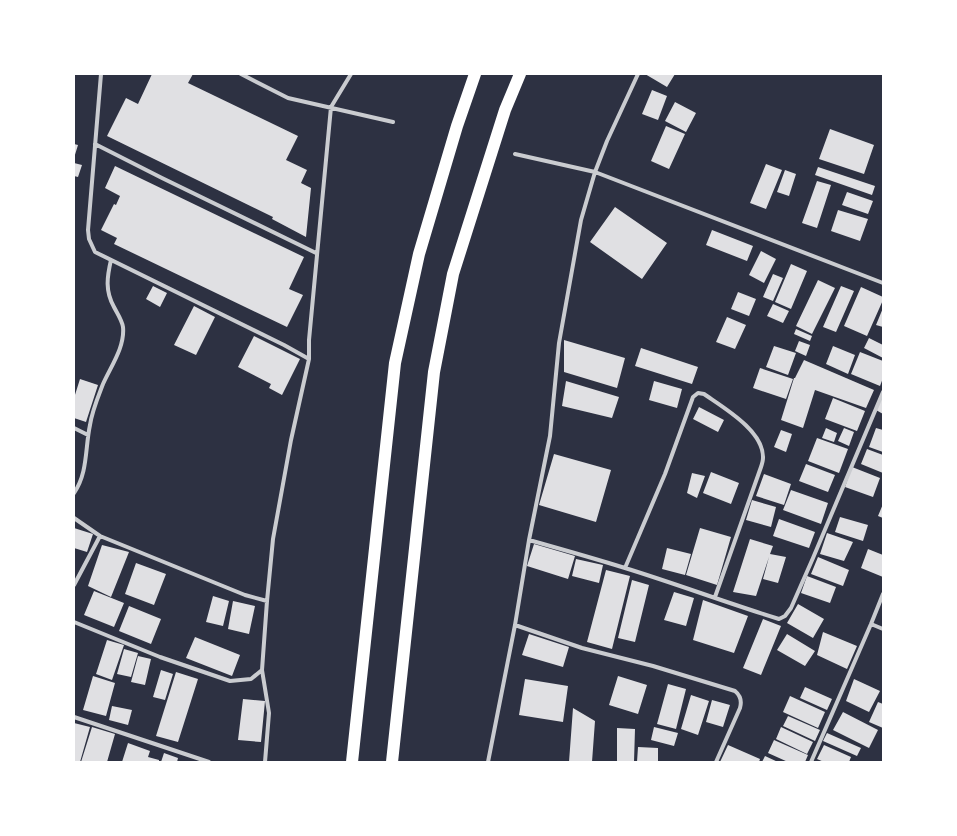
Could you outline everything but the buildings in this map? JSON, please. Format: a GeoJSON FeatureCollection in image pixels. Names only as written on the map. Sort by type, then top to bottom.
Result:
{"type":"FeatureCollection","features":[{"type":"Feature","properties":{"kind":"highway"},"geometry":{"type":"LineString","coordinates":[[352,762],[395,363],[419,254],[457,126],[475,74]]}},
{"type":"Feature","properties":{"kind":"highway"},"geometry":{"type":"LineString","coordinates":[[392,762],[434,372],[453,274],[505,110],[520,74]]}},
{"type":"Feature","properties":{"kind":"street"},"geometry":{"type":"LineString","coordinates":[[101,74],[88,230],[89,239],[95,252],[284,345],[309,359]]}},
{"type":"Feature","properties":{"kind":"street"},"geometry":{"type":"LineString","coordinates":[[241,74],[288,98],[393,122]]}},
{"type":"Feature","properties":{"kind":"street"},"geometry":{"type":"LineString","coordinates":[[265,762],[269,712],[262,670],[267,601],[275,531],[291,440],[309,359],[308,340],[331,107],[351,74]]}},
{"type":"Feature","properties":{"kind":"street"},"geometry":{"type":"LineString","coordinates":[[488,762],[550,436],[559,343],[581,220],[594,172],[638,74]]}},
{"type":"Feature","properties":{"kind":"street"},"geometry":{"type":"LineString","coordinates":[[95,144],[316,253]]}},
{"type":"Feature","properties":{"kind":"street"},"geometry":{"type":"LineString","coordinates":[[515,154],[594,172],[883,283]]}},
{"type":"Feature","properties":{"kind":"street"},"geometry":{"type":"LineString","coordinates":[[74,493],[82,480],[88,435],[98,398],[120,348],[122,338],[123,326],[107,292],[107,278],[111,260]]}},
{"type":"Feature","properties":{"kind":"street"},"geometry":{"type":"LineString","coordinates":[[529,540],[625,568],[779,619],[785,616],[791,608],[883,392]]}},
{"type":"Feature","properties":{"kind":"street"},"geometry":{"type":"LineString","coordinates":[[625,568],[665,474],[693,397],[698,393],[704,394],[746,425],[758,440],[763,458],[715,597]]}},
{"type":"Feature","properties":{"kind":"street"},"geometry":{"type":"LineString","coordinates":[[74,428],[88,435]]}},
{"type":"Feature","properties":{"kind":"street"},"geometry":{"type":"LineString","coordinates":[[74,518],[100,536],[245,595],[267,601]]}},
{"type":"Feature","properties":{"kind":"street"},"geometry":{"type":"LineString","coordinates":[[74,585],[100,536]]}},
{"type":"Feature","properties":{"kind":"street"},"geometry":{"type":"LineString","coordinates":[[811,762],[883,594]]}},
{"type":"Feature","properties":{"kind":"street"},"geometry":{"type":"LineString","coordinates":[[74,622],[160,657],[230,681],[251,679],[262,670]]}},
{"type":"Feature","properties":{"kind":"street"},"geometry":{"type":"LineString","coordinates":[[871,624],[883,629]]}},
{"type":"Feature","properties":{"kind":"street"},"geometry":{"type":"LineString","coordinates":[[515,625],[582,648],[653,666],[735,691],[742,701],[716,762]]}},
{"type":"Feature","properties":{"kind":"street"},"geometry":{"type":"LineString","coordinates":[[74,717],[209,762]]}}]}
